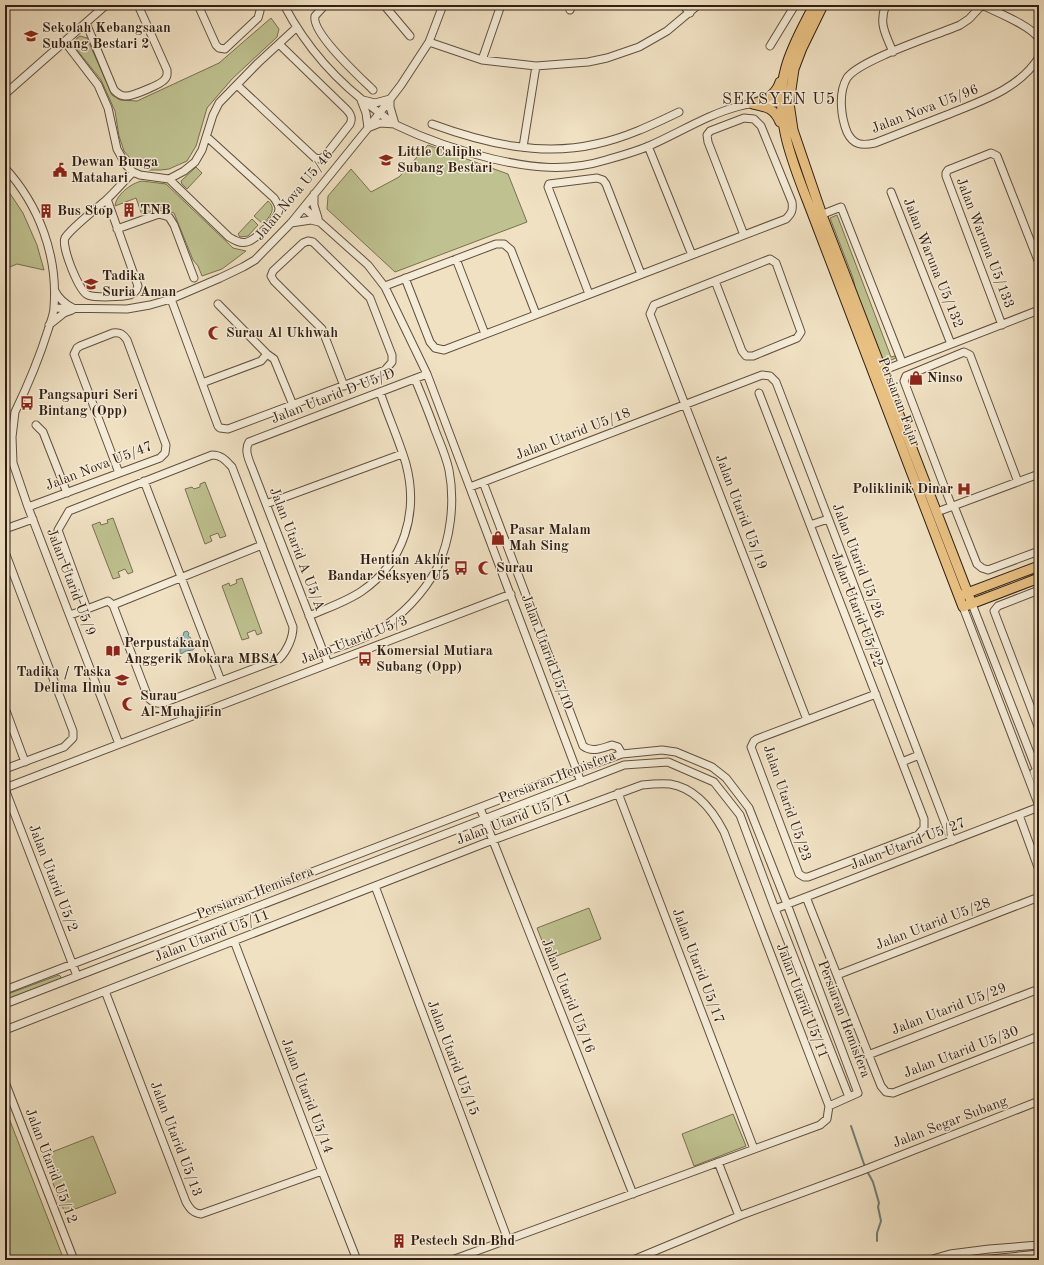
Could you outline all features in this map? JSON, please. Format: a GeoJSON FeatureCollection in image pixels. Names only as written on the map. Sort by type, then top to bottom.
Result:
{"type":"FeatureCollection","features":[{"type":"Feature","properties":{"kind":"main road","name":"Persiaran Fajar"},"geometry":{"type":"LineString","coordinates":[[814,5],[785,67],[783,127],[791,155],[818,216],[964,594],[972,604]]}},
{"type":"Feature","properties":{"kind":"main road"},"geometry":{"type":"LineString","coordinates":[[818,216],[785,103],[794,69],[802,48],[823,5]]}},
{"type":"Feature","properties":{"kind":"main road"},"geometry":{"type":"LineString","coordinates":[[753,104],[766,99],[774,93],[780,85],[785,67]]}},
{"type":"Feature","properties":{"kind":"main road"},"geometry":{"type":"LineString","coordinates":[[753,104],[770,108],[777,114],[783,127]]}},
{"type":"Feature","properties":{"kind":"main road","name":"Persiaran Fajar"},"geometry":{"type":"LineString","coordinates":[[877,372],[937,512],[964,594],[963,607]]}},
{"type":"Feature","properties":{"kind":"main road"},"geometry":{"type":"LineString","coordinates":[[964,594],[1039,566]]}},
{"type":"Feature","properties":{"kind":"main road"},"geometry":{"type":"LineString","coordinates":[[963,607],[1039,578]]}},
{"type":"Feature","properties":{"kind":"street"},"geometry":{"type":"LineString","coordinates":[[5,94],[106,5]]}},
{"type":"Feature","properties":{"kind":"street"},"geometry":{"type":"LineString","coordinates":[[86,23],[114,90],[121,95],[129,96],[162,82],[167,78],[164,63],[138,5]]}},
{"type":"Feature","properties":{"kind":"street"},"geometry":{"type":"LineString","coordinates":[[198,5],[216,45],[219,48],[225,49],[258,18],[260,11],[259,5]]}},
{"type":"Feature","properties":{"kind":"street"},"geometry":{"type":"LineString","coordinates":[[284,5],[315,52],[333,74],[361,100],[395,124],[426,138],[471,154],[523,166],[553,168],[580,166],[605,161],[648,146],[717,113],[753,104],[785,103]]}},
{"type":"Feature","properties":{"kind":"street"},"geometry":{"type":"LineString","coordinates":[[325,5],[315,16],[315,24],[338,55],[373,90]]}},
{"type":"Feature","properties":{"kind":"street"},"geometry":{"type":"LineString","coordinates":[[384,5],[410,36]]}},
{"type":"Feature","properties":{"kind":"street","name":"Jalan Nova U5/46"},"geometry":{"type":"LineString","coordinates":[[54,308],[128,310],[150,305],[171,299],[243,267],[255,260],[304,208],[380,113],[429,42],[443,5]]}},
{"type":"Feature","properties":{"kind":"street"},"geometry":{"type":"LineString","coordinates":[[482,60],[501,5]]}},
{"type":"Feature","properties":{"kind":"street"},"geometry":{"type":"LineString","coordinates":[[683,5],[690,12]]}},
{"type":"Feature","properties":{"kind":"street"},"geometry":{"type":"LineString","coordinates":[[429,42],[482,60],[536,66],[588,62],[625,53],[639,47],[667,31],[698,5]]}},
{"type":"Feature","properties":{"kind":"street"},"geometry":{"type":"LineString","coordinates":[[770,46],[795,5]]}},
{"type":"Feature","properties":{"kind":"street"},"geometry":{"type":"LineString","coordinates":[[886,5],[882,18],[883,27],[893,52],[960,25],[969,19],[982,5],[1029,28],[1037,35],[1039,39]]}},
{"type":"Feature","properties":{"kind":"street"},"geometry":{"type":"LineString","coordinates":[[65,42],[98,85],[108,108],[117,149],[126,165],[133,172],[150,177],[169,179],[184,171],[195,162],[202,150],[207,137],[208,126],[218,105],[298,27]]}},
{"type":"Feature","properties":{"kind":"street"},"geometry":{"type":"LineString","coordinates":[[237,85],[315,158],[325,156],[350,124],[351,116],[346,109],[279,44]]}},
{"type":"Feature","properties":{"kind":"street","name":"Jalan Nova U5/96"},"geometry":{"type":"LineString","coordinates":[[893,52],[862,66],[848,77],[844,85],[841,107],[846,128],[850,137],[855,142],[864,146],[991,97],[1018,81],[1034,65],[1039,57]]}},
{"type":"Feature","properties":{"kind":"street"},"geometry":{"type":"LineString","coordinates":[[523,147],[536,66]]}},
{"type":"Feature","properties":{"kind":"street"},"geometry":{"type":"LineString","coordinates":[[361,100],[375,103],[390,99],[390,108],[395,124]]}},
{"type":"Feature","properties":{"kind":"street"},"geometry":{"type":"LineString","coordinates":[[361,100],[366,112],[368,128],[380,123],[395,124]]}},
{"type":"Feature","properties":{"kind":"street"},"geometry":{"type":"LineString","coordinates":[[432,124],[478,139],[503,145],[540,149],[559,149],[578,148],[597,144],[633,132],[679,112]]}},
{"type":"Feature","properties":{"kind":"street"},"geometry":{"type":"LineString","coordinates":[[405,278],[430,342],[435,348],[444,350],[786,219],[791,214],[793,208],[792,202],[761,126],[754,119],[744,118],[710,130],[707,135],[708,142],[744,235]]}},
{"type":"Feature","properties":{"kind":"street"},"geometry":{"type":"LineString","coordinates":[[169,179],[235,241],[241,243],[247,242],[265,229],[277,216],[279,206],[274,198],[207,137]]}},
{"type":"Feature","properties":{"kind":"street"},"geometry":{"type":"LineString","coordinates":[[648,146],[692,255]]}},
{"type":"Feature","properties":{"kind":"street","name":"Jalan Waruna U5/133"},"geometry":{"type":"LineString","coordinates":[[1002,325],[946,176],[948,170],[992,153],[997,156],[1039,263]]}},
{"type":"Feature","properties":{"kind":"street","name":"Jalan Utarid U5/9"},"geometry":{"type":"LineString","coordinates":[[5,168],[17,180],[41,223],[50,248],[54,274],[54,308],[39,359],[16,412],[12,437],[13,463],[28,508],[119,744]]}},
{"type":"Feature","properties":{"kind":"street"},"geometry":{"type":"LineString","coordinates":[[107,199],[138,286],[131,295],[100,297],[87,295],[80,288],[65,250],[64,240],[70,232],[107,199],[133,172]]}},
{"type":"Feature","properties":{"kind":"street"},"geometry":{"type":"LineString","coordinates":[[589,294],[548,187],[552,182],[597,178],[603,180],[606,184],[641,274]]}},
{"type":"Feature","properties":{"kind":"street","name":"Jalan Waruna U5/132"},"geometry":{"type":"LineString","coordinates":[[891,192],[951,344]]}},
{"type":"Feature","properties":{"kind":"street"},"geometry":{"type":"LineString","coordinates":[[314,194],[316,215],[321,223]]}},
{"type":"Feature","properties":{"kind":"street"},"geometry":{"type":"LineString","coordinates":[[818,216],[842,207],[902,362]]}},
{"type":"Feature","properties":{"kind":"street","name":"Jalan Utarid U5/10"},"geometry":{"type":"LineString","coordinates":[[304,208],[368,265],[385,286],[428,374],[581,782]]}},
{"type":"Feature","properties":{"kind":"street"},"geometry":{"type":"LineString","coordinates":[[117,229],[159,214],[169,217],[174,225],[194,278]]}},
{"type":"Feature","properties":{"kind":"street"},"geometry":{"type":"LineString","coordinates":[[291,223],[311,220],[321,223]]}},
{"type":"Feature","properties":{"kind":"street"},"geometry":{"type":"LineString","coordinates":[[171,299],[220,428],[228,429],[344,386],[385,370],[392,362],[392,355],[370,298],[313,242],[308,241],[303,243],[273,271],[271,276],[322,329],[344,386]]}},
{"type":"Feature","properties":{"kind":"street"},"geometry":{"type":"LineString","coordinates":[[385,286],[496,244],[504,244],[511,250],[536,314]]}},
{"type":"Feature","properties":{"kind":"street"},"geometry":{"type":"LineString","coordinates":[[456,259],[485,334]]}},
{"type":"Feature","properties":{"kind":"street"},"geometry":{"type":"LineString","coordinates":[[770,259],[776,263],[801,332],[797,338],[752,356],[746,356],[742,351],[715,281],[770,259]]}},
{"type":"Feature","properties":{"kind":"street","name":"Jalan Utarid U5/19"},"geometry":{"type":"LineString","coordinates":[[715,281],[654,305],[650,314],[807,720]]}},
{"type":"Feature","properties":{"kind":"street"},"geometry":{"type":"LineString","coordinates":[[54,289],[65,304],[74,309]]}},
{"type":"Feature","properties":{"kind":"street"},"geometry":{"type":"LineString","coordinates":[[218,304],[274,360],[293,405]]}},
{"type":"Feature","properties":{"kind":"street"},"geometry":{"type":"LineString","coordinates":[[49,325],[64,313],[74,309]]}},
{"type":"Feature","properties":{"kind":"street"},"geometry":{"type":"LineString","coordinates":[[877,372],[1039,310]]}},
{"type":"Feature","properties":{"kind":"street","name":"Jalan Nova U5/47"},"geometry":{"type":"LineString","coordinates":[[28,508],[160,458],[165,453],[166,445],[124,336],[118,332],[80,346],[75,351],[74,357],[119,473]]}},
{"type":"Feature","properties":{"kind":"street"},"geometry":{"type":"LineString","coordinates":[[1018,482],[970,355],[964,352],[906,376],[904,381],[977,564],[988,570],[1039,551]]}},
{"type":"Feature","properties":{"kind":"street"},"geometry":{"type":"LineString","coordinates":[[202,383],[261,361],[267,354]]}},
{"type":"Feature","properties":{"kind":"street","name":"Jalan Utarid D U5/D"},"geometry":{"type":"LineString","coordinates":[[249,442],[428,374]]}},
{"type":"Feature","properties":{"kind":"street","name":"Jalan Utarid U5/26"},"geometry":{"type":"LineString","coordinates":[[685,404],[762,375],[770,376],[776,382],[952,841]]}},
{"type":"Feature","properties":{"kind":"street"},"geometry":{"type":"LineString","coordinates":[[323,653],[376,632],[402,612],[414,599],[437,568],[448,530],[451,507],[449,470],[444,452],[416,379]]}},
{"type":"Feature","properties":{"kind":"street"},"geometry":{"type":"LineString","coordinates":[[309,616],[362,591],[381,575],[396,555],[409,522],[411,503],[409,478],[380,392]]}},
{"type":"Feature","properties":{"kind":"street","name":"Jalan Utarid U5/22"},"geometry":{"type":"LineString","coordinates":[[759,393],[924,819],[924,828],[918,835]]}},
{"type":"Feature","properties":{"kind":"street","name":"Jalan Utarid U5/18"},"geometry":{"type":"LineString","coordinates":[[470,487],[685,404]]}},
{"type":"Feature","properties":{"kind":"street"},"geometry":{"type":"LineString","coordinates":[[36,425],[43,432],[67,493]]}},
{"type":"Feature","properties":{"kind":"street","name":"Jalan Utarid A U5/A"},"geometry":{"type":"LineString","coordinates":[[249,442],[246,446],[246,450],[328,664]]}},
{"type":"Feature","properties":{"kind":"street"},"geometry":{"type":"LineString","coordinates":[[266,504],[402,454]]}},
{"type":"Feature","properties":{"kind":"street"},"geometry":{"type":"LineString","coordinates":[[70,615],[87,609],[108,601],[112,605],[148,697],[150,701],[158,704],[279,659],[284,654],[294,627],[232,467],[224,458],[218,455],[212,455],[69,511],[58,530],[87,609]]}},
{"type":"Feature","properties":{"kind":"street"},"geometry":{"type":"LineString","coordinates":[[937,512],[1039,474]]}},
{"type":"Feature","properties":{"kind":"street"},"geometry":{"type":"LineString","coordinates":[[144,481],[221,680]]}},
{"type":"Feature","properties":{"kind":"street"},"geometry":{"type":"LineString","coordinates":[[483,482],[583,746],[588,750],[592,750],[612,745],[618,747],[622,754]]}},
{"type":"Feature","properties":{"kind":"street"},"geometry":{"type":"LineString","coordinates":[[810,525],[828,518]]}},
{"type":"Feature","properties":{"kind":"street"},"geometry":{"type":"LineString","coordinates":[[5,529],[33,519]]}},
{"type":"Feature","properties":{"kind":"street"},"geometry":{"type":"LineString","coordinates":[[112,605],[262,545]]}},
{"type":"Feature","properties":{"kind":"street"},"geometry":{"type":"LineString","coordinates":[[5,552],[73,731],[73,738],[64,747],[5,770]]}},
{"type":"Feature","properties":{"kind":"street","name":"Jalan Utarid U5/3"},"geometry":{"type":"LineString","coordinates":[[5,789],[328,664],[510,591],[522,584]]}},
{"type":"Feature","properties":{"kind":"street"},"geometry":{"type":"LineString","coordinates":[[1039,591],[998,606],[994,611],[1039,729]]}},
{"type":"Feature","properties":{"kind":"street","name":"Persiaran Fajar"},"geometry":{"type":"LineString","coordinates":[[972,604],[1039,776]]}},
{"type":"Feature","properties":{"kind":"street","name":"Persiaran Fajar"},"geometry":{"type":"LineString","coordinates":[[963,607],[1039,806]]}},
{"type":"Feature","properties":{"kind":"street","name":"Jalan Utarid U5/23"},"geometry":{"type":"LineString","coordinates":[[876,694],[757,739],[751,747],[799,874],[804,877],[808,877],[918,835]]}},
{"type":"Feature","properties":{"kind":"street"},"geometry":{"type":"LineString","coordinates":[[5,708],[25,762]]}},
{"type":"Feature","properties":{"kind":"street"},"geometry":{"type":"LineString","coordinates":[[1024,737],[1039,786]]}},
{"type":"Feature","properties":{"kind":"street","name":"Persiaran Hemisfera"},"geometry":{"type":"LineString","coordinates":[[5,990],[577,770],[622,754],[662,750],[676,752],[712,767],[726,778],[749,808],[858,1091],[857,1094],[849,1097],[775,909],[740,815],[714,782],[668,762],[624,765],[5,1004]]}},
{"type":"Feature","properties":{"kind":"street"},"geometry":{"type":"LineString","coordinates":[[902,762],[919,755]]}},
{"type":"Feature","properties":{"kind":"street","name":"Jalan Utarid U5/11"},"geometry":{"type":"LineString","coordinates":[[5,1030],[492,840],[618,793],[642,785],[658,783],[672,785],[694,795],[712,812],[724,832],[828,1106]]}},
{"type":"Feature","properties":{"kind":"street","name":"Jalan Utarid U5/2"},"geometry":{"type":"LineString","coordinates":[[5,789],[77,976]]}},
{"type":"Feature","properties":{"kind":"street","name":"Jalan Utarid U5/17"},"geometry":{"type":"LineString","coordinates":[[618,793],[754,1149]]}},
{"type":"Feature","properties":{"kind":"street","name":"Jalan Utarid U5/27"},"geometry":{"type":"LineString","coordinates":[[775,909],[1039,806]]}},
{"type":"Feature","properties":{"kind":"street","name":"Jalan Utarid U5/16"},"geometry":{"type":"LineString","coordinates":[[480,808],[633,1194]]}},
{"type":"Feature","properties":{"kind":"street"},"geometry":{"type":"LineString","coordinates":[[1019,815],[1039,870]]}},
{"type":"Feature","properties":{"kind":"street","name":"Jalan Utarid U5/15"},"geometry":{"type":"LineString","coordinates":[[374,886],[508,1240]]}},
{"type":"Feature","properties":{"kind":"street"},"geometry":{"type":"LineString","coordinates":[[806,897],[868,1055]]}},
{"type":"Feature","properties":{"kind":"street","name":"Jalan Utarid U5/28"},"geometry":{"type":"LineString","coordinates":[[837,975],[1039,897]]}},
{"type":"Feature","properties":{"kind":"street","name":"Jalan Utarid U5/14"},"geometry":{"type":"LineString","coordinates":[[234,941],[357,1260]]}},
{"type":"Feature","properties":{"kind":"street","name":"Jalan Utarid U5/29"},"geometry":{"type":"LineString","coordinates":[[868,1055],[1039,988]]}},
{"type":"Feature","properties":{"kind":"street","name":"Jalan Utarid U5/13"},"geometry":{"type":"LineString","coordinates":[[105,991],[190,1210],[201,1214],[322,1171]]}},
{"type":"Feature","properties":{"kind":"street","name":"Jalan Utarid U5/30"},"geometry":{"type":"LineString","coordinates":[[868,1055],[881,1086],[886,1092],[892,1093],[1039,1036]]}},
{"type":"Feature","properties":{"kind":"street","name":"Jalan Utarid U5/12"},"geometry":{"type":"LineString","coordinates":[[5,1082],[74,1260]]}},
{"type":"Feature","properties":{"kind":"street"},"geometry":{"type":"LineString","coordinates":[[452,1260],[820,1125],[827,1119],[828,1106],[849,1097]]}},
{"type":"Feature","properties":{"kind":"street","name":"Jalan Segar Subang"},"geometry":{"type":"LineString","coordinates":[[633,1260],[739,1216],[861,1171],[1039,1101]]}},
{"type":"Feature","properties":{"kind":"street"},"geometry":{"type":"LineString","coordinates":[[718,1162],[739,1216]]}},
{"type":"Feature","properties":{"kind":"street"},"geometry":{"type":"LineString","coordinates":[[929,1260],[950,1254],[1039,1245]]}},
{"type":"Feature","properties":{"kind":"street"},"geometry":{"type":"LineString","coordinates":[[981,1260],[1039,1254]]}},
{"type":"Feature","properties":{"kind":"green space"},"geometry":{"type":"Polygon","coordinates":[[[271,18],[279,29],[277,37],[232,79],[207,108],[196,146],[187,161],[169,169],[149,170],[135,164],[124,151],[119,136],[115,111],[101,80],[73,45],[80,36],[87,38],[112,95],[120,100],[137,101],[219,63],[271,18]]]}},
{"type":"Feature","properties":{"kind":"green space"},"geometry":{"type":"Polygon","coordinates":[[[428,145],[508,174],[527,222],[395,272],[327,209],[328,196],[351,169],[371,192],[399,177],[428,145]]]}},
{"type":"Feature","properties":{"kind":"green space"},"geometry":{"type":"Polygon","coordinates":[[[196,167],[202,173],[187,189],[181,181],[196,167]]]}},
{"type":"Feature","properties":{"kind":"green space"},"geometry":{"type":"Polygon","coordinates":[[[142,181],[166,184],[233,248],[246,251],[222,269],[202,276],[198,266],[193,260],[174,213],[161,208],[142,215],[136,198],[115,206],[118,198],[125,190],[133,184],[142,181]]]}},
{"type":"Feature","properties":{"kind":"green space"},"geometry":{"type":"Polygon","coordinates":[[[5,186],[23,213],[37,245],[44,270],[17,264],[5,269],[5,186]]]}},
{"type":"Feature","properties":{"kind":"green space"},"geometry":{"type":"Polygon","coordinates":[[[268,201],[271,204],[272,212],[263,224],[254,216],[268,201]]]}},
{"type":"Feature","properties":{"kind":"green space"},"geometry":{"type":"Polygon","coordinates":[[[837,215],[891,357],[895,356],[896,358],[884,363],[830,218],[837,215]]]}},
{"type":"Feature","properties":{"kind":"green space"},"geometry":{"type":"Polygon","coordinates":[[[252,219],[258,225],[248,236],[240,237],[238,234],[252,219]]]}},
{"type":"Feature","properties":{"kind":"green space"},"geometry":{"type":"Polygon","coordinates":[[[205,482],[226,536],[220,538],[218,533],[210,536],[212,541],[205,544],[185,489],[200,487],[200,484],[205,482]]]}},
{"type":"Feature","properties":{"kind":"green space"},"geometry":{"type":"Polygon","coordinates":[[[113,518],[133,572],[128,574],[125,569],[118,572],[120,577],[113,579],[92,525],[100,522],[101,525],[108,523],[107,520],[113,518]]]}},
{"type":"Feature","properties":{"kind":"green space"},"geometry":{"type":"Polygon","coordinates":[[[242,578],[262,633],[257,635],[255,630],[247,633],[249,638],[242,640],[222,586],[229,583],[230,586],[237,583],[236,580],[242,578]]]}},
{"type":"Feature","properties":{"kind":"green space"},"geometry":{"type":"Polygon","coordinates":[[[589,908],[601,939],[549,959],[537,928],[589,908]]]}},
{"type":"Feature","properties":{"kind":"green space"},"geometry":{"type":"Polygon","coordinates":[[[59,975],[61,977],[60,979],[5,1000],[5,995],[59,975]]]}},
{"type":"Feature","properties":{"kind":"green space"},"geometry":{"type":"Polygon","coordinates":[[[5,1108],[64,1260],[11,1260],[5,1246],[5,1108]]]}},
{"type":"Feature","properties":{"kind":"green space"},"geometry":{"type":"Polygon","coordinates":[[[733,1114],[746,1146],[694,1166],[682,1134],[733,1114]]]}},
{"type":"Feature","properties":{"kind":"green space"},"geometry":{"type":"Polygon","coordinates":[[[93,1136],[116,1193],[65,1213],[42,1156],[93,1136]]]}},
{"type":"Feature","properties":{"kind":"water"},"geometry":{"type":"Polygon","coordinates":[[[187,631],[189,633],[188,636],[191,638],[190,640],[195,647],[193,650],[186,651],[181,654],[176,639],[179,636],[183,636],[184,632],[187,631]]]}},
{"type":"Feature","properties":{"kind":"waterway"},"geometry":{"type":"LineString","coordinates":[[851,1126],[865,1167]]}},
{"type":"Feature","properties":{"kind":"waterway"},"geometry":{"type":"LineString","coordinates":[[867,1171],[873,1182],[879,1203],[878,1207],[881,1221],[877,1233],[877,1241]]}},
{"type":"Feature","properties":{"kind":"place","name":"Sekolah Kebangsaan Subang Bestari 2"},"geometry":{"type":"Point","coordinates":[31,36]}},
{"type":"Feature","properties":{"kind":"place","name":"Little Caliphs Subang Bestari"},"geometry":{"type":"Point","coordinates":[386,160]}},
{"type":"Feature","properties":{"kind":"place","name":"Dewan Bunga Matahari"},"geometry":{"type":"Point","coordinates":[60,170]}},
{"type":"Feature","properties":{"kind":"place","name":"TNB"},"geometry":{"type":"Point","coordinates":[129,210]}},
{"type":"Feature","properties":{"kind":"place","name":"Bus Stop"},"geometry":{"type":"Point","coordinates":[46,211]}},
{"type":"Feature","properties":{"kind":"place","name":"Tadika Suria Aman"},"geometry":{"type":"Point","coordinates":[91,284]}},
{"type":"Feature","properties":{"kind":"place","name":"Surau Al Ukhwah"},"geometry":{"type":"Point","coordinates":[215,333]}},
{"type":"Feature","properties":{"kind":"place","name":"Ninso"},"geometry":{"type":"Point","coordinates":[916,378]}},
{"type":"Feature","properties":{"kind":"place","name":"Pangsapuri Seri Bintang (Opp)"},"geometry":{"type":"Point","coordinates":[27,403]}},
{"type":"Feature","properties":{"kind":"place","name":"Poliklinik Dinar"},"geometry":{"type":"Point","coordinates":[964,489]}},
{"type":"Feature","properties":{"kind":"place","name":"Pasar Malam Mah Sing"},"geometry":{"type":"Point","coordinates":[498,538]}},
{"type":"Feature","properties":{"kind":"place","name":"Hentian Akhir Bandar Seksyen U5"},"geometry":{"type":"Point","coordinates":[461,568]}},
{"type":"Feature","properties":{"kind":"place","name":"Surau"},"geometry":{"type":"Point","coordinates":[485,568]}},
{"type":"Feature","properties":{"kind":"place","name":"Perpustakaan Anggerik Mokara MBSA"},"geometry":{"type":"Point","coordinates":[113,651]}},
{"type":"Feature","properties":{"kind":"place","name":"Komersial Mutiara Subang (Opp)"},"geometry":{"type":"Point","coordinates":[365,659]}},
{"type":"Feature","properties":{"kind":"place","name":"Tadika / Taska Delima Ilmu"},"geometry":{"type":"Point","coordinates":[122,680]}},
{"type":"Feature","properties":{"kind":"place","name":"Surau Al-Muhajirin"},"geometry":{"type":"Point","coordinates":[129,704]}},
{"type":"Feature","properties":{"kind":"place","name":"Pestech Sdn Bhd"},"geometry":{"type":"Point","coordinates":[399,1241]}},
{"type":"Feature","properties":{"kind":"district","name":"SEKSYEN U5"},"geometry":{"type":"Point","coordinates":[779,100]}}]}
